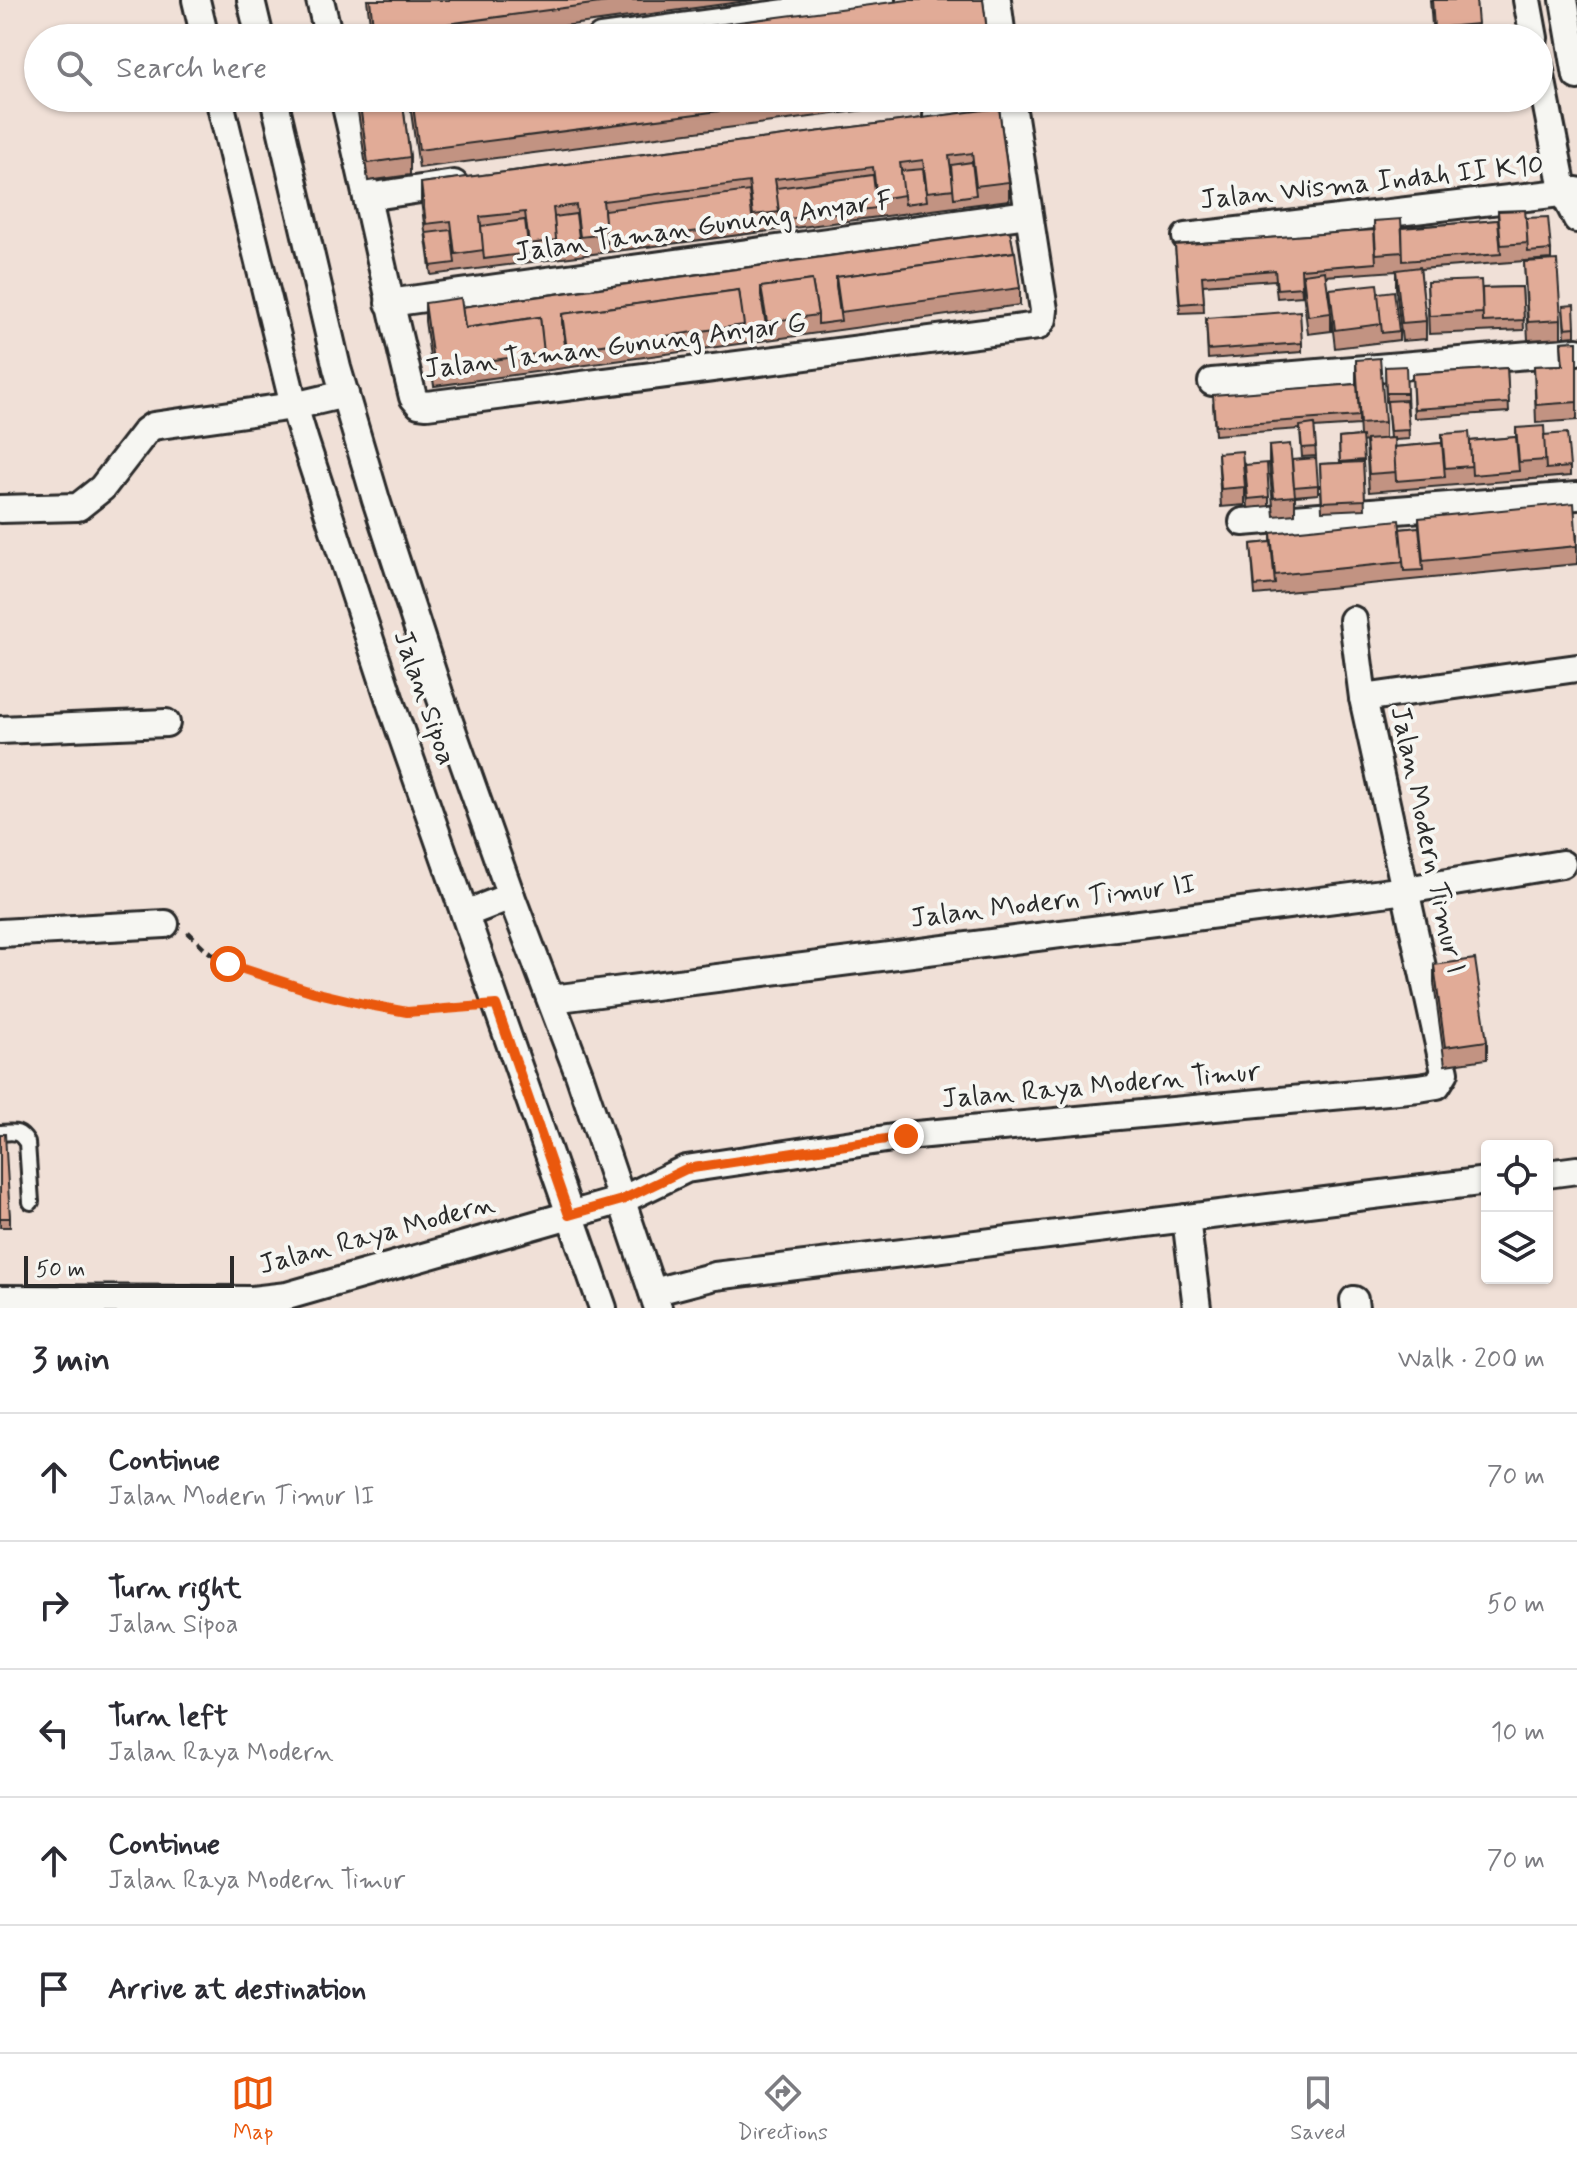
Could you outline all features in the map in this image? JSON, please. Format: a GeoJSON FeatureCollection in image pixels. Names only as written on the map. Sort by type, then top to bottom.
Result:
{"type":"FeatureCollection","features":[{"type":"Feature","properties":{"kind":"street"},"geometry":{"type":"LineString","coordinates":[[196,0],[202,24]]}},
{"type":"Feature","properties":{"kind":"street"},"geometry":{"type":"LineString","coordinates":[[251,0],[257,24]]}},
{"type":"Feature","properties":{"kind":"street"},"geometry":{"type":"LineString","coordinates":[[320,0],[326,24]]}},
{"type":"Feature","properties":{"kind":"street"},"geometry":{"type":"LineString","coordinates":[[704,24],[881,0]]}},
{"type":"Feature","properties":{"kind":"street"},"geometry":{"type":"LineString","coordinates":[[997,0],[1000,24]]}},
{"type":"Feature","properties":{"kind":"street"},"geometry":{"type":"LineString","coordinates":[[1527,0],[1531,24]]}},
{"type":"Feature","properties":{"kind":"street"},"geometry":{"type":"LineString","coordinates":[[1564,0],[1577,76]]}},
{"type":"Feature","properties":{"kind":"street","name":"Jalan Sipoa"},"geometry":{"type":"LineString","coordinates":[[222,112],[294,406],[392,707],[603,1308]]}},
{"type":"Feature","properties":{"kind":"street"},"geometry":{"type":"LineString","coordinates":[[277,112],[345,394],[376,500],[439,693],[511,896],[552,999],[655,1300],[715,1276],[1481,1182]]}},
{"type":"Feature","properties":{"kind":"street","name":"Jalan Taman Gunung Anyar G"},"geometry":{"type":"LineString","coordinates":[[347,112],[389,303],[413,397],[419,404],[1038,326],[1044,310],[1028,214]]}},
{"type":"Feature","properties":{"kind":"street"},"geometry":{"type":"LineString","coordinates":[[918,119],[957,112]]}},
{"type":"Feature","properties":{"kind":"street"},"geometry":{"type":"LineString","coordinates":[[1013,112],[1028,214]]}},
{"type":"Feature","properties":{"kind":"street"},"geometry":{"type":"LineString","coordinates":[[1551,112],[1577,219]]}},
{"type":"Feature","properties":{"kind":"street"},"geometry":{"type":"LineString","coordinates":[[367,197],[478,181]]}},
{"type":"Feature","properties":{"kind":"street","name":"Jalan Wisma Indah II K10"},"geometry":{"type":"LineString","coordinates":[[1186,237],[1571,192]]}},
{"type":"Feature","properties":{"kind":"street","name":"Jalan Taman Gunung Anyar F"},"geometry":{"type":"LineString","coordinates":[[389,303],[1028,214]]}},
{"type":"Feature","properties":{"kind":"street"},"geometry":{"type":"LineString","coordinates":[[1212,382],[1577,351]]}},
{"type":"Feature","properties":{"kind":"street"},"geometry":{"type":"LineString","coordinates":[[0,509],[78,507],[102,488],[153,426],[294,406],[345,394]]}},
{"type":"Feature","properties":{"kind":"street"},"geometry":{"type":"LineString","coordinates":[[1243,522],[1577,496]]}},
{"type":"Feature","properties":{"kind":"street","name":"Jalan Modern Timur I"},"geometry":{"type":"LineString","coordinates":[[1353,620],[1363,698],[1445,1072]]}},
{"type":"Feature","properties":{"kind":"street"},"geometry":{"type":"LineString","coordinates":[[1363,698],[1577,668]]}},
{"type":"Feature","properties":{"kind":"street"},"geometry":{"type":"LineString","coordinates":[[0,730],[166,723]]}},
{"type":"Feature","properties":{"kind":"street","name":"Jalan Modern Timur II"},"geometry":{"type":"LineString","coordinates":[[552,999],[1406,890],[1562,864]]}},
{"type":"Feature","properties":{"kind":"street"},"geometry":{"type":"LineString","coordinates":[[465,914],[511,896]]}},
{"type":"Feature","properties":{"kind":"street"},"geometry":{"type":"LineString","coordinates":[[0,933],[165,924]]}},
{"type":"Feature","properties":{"kind":"street","name":"Jalan Raya Modern Timur"},"geometry":{"type":"LineString","coordinates":[[622,1200],[686,1169],[906,1136],[1419,1088],[1437,1085],[1445,1072]]}},
{"type":"Feature","properties":{"kind":"street"},"geometry":{"type":"LineString","coordinates":[[1553,1173],[1577,1170]]}},
{"type":"Feature","properties":{"kind":"street","name":"Jalan Raya Modern"},"geometry":{"type":"LineString","coordinates":[[0,1299],[252,1300],[287,1296],[622,1200]]}},
{"type":"Feature","properties":{"kind":"street"},"geometry":{"type":"LineString","coordinates":[[1186,1218],[1197,1308]]}},
{"type":"Feature","properties":{"kind":"lane"},"geometry":{"type":"LineString","coordinates":[[7,1133],[22,1135],[27,1143],[31,1202]]}},
{"type":"Feature","properties":{"kind":"path"},"geometry":{"type":"LineString","coordinates":[[165,924],[186,930],[206,950],[228,964],[314,992],[407,1012],[496,1005]]}},
{"type":"Feature","properties":{"kind":"building"},"geometry":{"type":"Polygon","coordinates":[[[370,0],[622,0],[447,24],[373,24],[370,0]]]}},
{"type":"Feature","properties":{"kind":"building"},"geometry":{"type":"Polygon","coordinates":[[[908,0],[983,0],[986,24],[724,24],[908,0]]]}},
{"type":"Feature","properties":{"kind":"building"},"geometry":{"type":"Polygon","coordinates":[[[1432,0],[1476,0],[1478,24],[1434,24],[1432,0]]]}},
{"type":"Feature","properties":{"kind":"building"},"geometry":{"type":"Polygon","coordinates":[[[361,112],[404,112],[410,157],[368,163],[361,112]]]}},
{"type":"Feature","properties":{"kind":"building"},"geometry":{"type":"Polygon","coordinates":[[[414,112],[712,112],[419,150],[414,112]]]}},
{"type":"Feature","properties":{"kind":"building"},"geometry":{"type":"Polygon","coordinates":[[[968,112],[1000,112],[1009,182],[976,186],[972,153],[949,156],[954,189],[927,192],[923,160],[900,163],[905,195],[877,199],[873,167],[775,179],[780,212],[753,215],[749,182],[603,201],[607,234],[580,237],[576,205],[553,208],[557,240],[529,244],[525,212],[480,217],[484,250],[455,254],[451,221],[426,224],[421,183],[968,112]]]}},
{"type":"Feature","properties":{"kind":"building"},"geometry":{"type":"Polygon","coordinates":[[[972,162],[976,195],[954,198],[951,165],[972,162]]]}},
{"type":"Feature","properties":{"kind":"building"},"geometry":{"type":"Polygon","coordinates":[[[923,169],[927,201],[905,204],[901,171],[923,169]]]}},
{"type":"Feature","properties":{"kind":"building"},"geometry":{"type":"Polygon","coordinates":[[[873,175],[877,208],[780,220],[776,188],[873,175]]]}},
{"type":"Feature","properties":{"kind":"building"},"geometry":{"type":"Polygon","coordinates":[[[749,191],[753,224],[607,243],[604,210],[749,191]]]}},
{"type":"Feature","properties":{"kind":"building"},"geometry":{"type":"Polygon","coordinates":[[[1525,210],[1528,243],[1501,245],[1498,211],[1525,210]]]}},
{"type":"Feature","properties":{"kind":"building"},"geometry":{"type":"Polygon","coordinates":[[[576,214],[580,246],[557,249],[554,217],[576,214]]]}},
{"type":"Feature","properties":{"kind":"building"},"geometry":{"type":"Polygon","coordinates":[[[1548,217],[1551,250],[1528,252],[1526,218],[1548,217]]]}},
{"type":"Feature","properties":{"kind":"building"},"geometry":{"type":"Polygon","coordinates":[[[1401,219],[1403,252],[1376,254],[1374,221],[1401,219]]]}},
{"type":"Feature","properties":{"kind":"building"},"geometry":{"type":"Polygon","coordinates":[[[525,220],[529,253],[484,259],[481,226],[525,220]]]}},
{"type":"Feature","properties":{"kind":"building"},"geometry":{"type":"Polygon","coordinates":[[[1498,220],[1501,254],[1403,261],[1402,228],[1498,220]]]}},
{"type":"Feature","properties":{"kind":"building"},"geometry":{"type":"Polygon","coordinates":[[[451,230],[455,263],[431,266],[426,233],[451,230]]]}},
{"type":"Feature","properties":{"kind":"building"},"geometry":{"type":"Polygon","coordinates":[[[1374,230],[1376,263],[1301,269],[1302,287],[1277,289],[1275,270],[1202,276],[1204,302],[1180,304],[1175,245],[1374,230]]]}},
{"type":"Feature","properties":{"kind":"building"},"geometry":{"type":"Polygon","coordinates":[[[1010,231],[1014,252],[836,277],[841,321],[818,324],[812,280],[761,287],[767,331],[744,334],[739,290],[562,314],[567,359],[544,362],[540,317],[465,328],[462,307],[1010,231]]]}},
{"type":"Feature","properties":{"kind":"building"},"geometry":{"type":"Polygon","coordinates":[[[1015,252],[1020,288],[841,312],[836,277],[1015,252]]]}},
{"type":"Feature","properties":{"kind":"building"},"geometry":{"type":"Polygon","coordinates":[[[1557,260],[1561,320],[1528,322],[1524,262],[1557,260]]]}},
{"type":"Feature","properties":{"kind":"building"},"geometry":{"type":"Polygon","coordinates":[[[1420,267],[1426,321],[1402,323],[1396,270],[1420,267]]]}},
{"type":"Feature","properties":{"kind":"building"},"geometry":{"type":"Polygon","coordinates":[[[1325,271],[1331,313],[1308,316],[1303,274],[1325,271]]]}},
{"type":"Feature","properties":{"kind":"building"},"geometry":{"type":"Polygon","coordinates":[[[812,280],[818,315],[767,322],[761,287],[812,280]]]}},
{"type":"Feature","properties":{"kind":"building"},"geometry":{"type":"Polygon","coordinates":[[[1481,280],[1483,313],[1429,316],[1427,282],[1481,280]]]}},
{"type":"Feature","properties":{"kind":"building"},"geometry":{"type":"Polygon","coordinates":[[[1377,284],[1382,324],[1335,330],[1330,289],[1377,284]]]}},
{"type":"Feature","properties":{"kind":"building"},"geometry":{"type":"Polygon","coordinates":[[[1522,287],[1524,320],[1483,322],[1482,288],[1522,287]]]}},
{"type":"Feature","properties":{"kind":"building"},"geometry":{"type":"Polygon","coordinates":[[[739,290],[744,325],[567,350],[562,314],[739,290]]]}},
{"type":"Feature","properties":{"kind":"building"},"geometry":{"type":"Polygon","coordinates":[[[1394,291],[1399,331],[1382,333],[1378,293],[1394,291]]]}},
{"type":"Feature","properties":{"kind":"building"},"geometry":{"type":"Polygon","coordinates":[[[461,298],[465,328],[540,317],[544,353],[434,368],[425,303],[461,298]]]}},
{"type":"Feature","properties":{"kind":"building"},"geometry":{"type":"Polygon","coordinates":[[[1574,305],[1575,327],[1565,328],[1563,306],[1574,305]]]}},
{"type":"Feature","properties":{"kind":"building"},"geometry":{"type":"Polygon","coordinates":[[[1300,311],[1302,343],[1208,350],[1206,318],[1300,311]]]}},
{"type":"Feature","properties":{"kind":"building"},"geometry":{"type":"Polygon","coordinates":[[[1577,341],[1577,402],[1536,405],[1534,366],[1563,365],[1561,342],[1577,341]]]}},
{"type":"Feature","properties":{"kind":"building"},"geometry":{"type":"Polygon","coordinates":[[[1380,358],[1385,422],[1360,424],[1356,360],[1380,358]]]}},
{"type":"Feature","properties":{"kind":"building"},"geometry":{"type":"Polygon","coordinates":[[[1406,366],[1407,393],[1386,393],[1385,367],[1406,366]]]}},
{"type":"Feature","properties":{"kind":"building"},"geometry":{"type":"Polygon","coordinates":[[[1507,368],[1509,403],[1414,409],[1412,374],[1507,368]]]}},
{"type":"Feature","properties":{"kind":"building"},"geometry":{"type":"Polygon","coordinates":[[[1357,384],[1359,416],[1215,426],[1213,395],[1357,384]]]}},
{"type":"Feature","properties":{"kind":"building"},"geometry":{"type":"Polygon","coordinates":[[[1406,400],[1409,430],[1390,431],[1387,401],[1406,400]]]}},
{"type":"Feature","properties":{"kind":"building"},"geometry":{"type":"Polygon","coordinates":[[[1314,424],[1316,447],[1302,448],[1300,426],[1314,424]]]}},
{"type":"Feature","properties":{"kind":"building"},"geometry":{"type":"Polygon","coordinates":[[[1544,426],[1546,460],[1519,462],[1516,428],[1544,426]]]}},
{"type":"Feature","properties":{"kind":"building"},"geometry":{"type":"Polygon","coordinates":[[[1469,432],[1472,466],[1445,468],[1442,434],[1469,432]]]}},
{"type":"Feature","properties":{"kind":"building"},"geometry":{"type":"Polygon","coordinates":[[[1567,433],[1570,467],[1546,469],[1544,435],[1567,433]]]}},
{"type":"Feature","properties":{"kind":"building"},"geometry":{"type":"Polygon","coordinates":[[[1362,436],[1364,460],[1340,462],[1339,438],[1362,436]]]}},
{"type":"Feature","properties":{"kind":"building"},"geometry":{"type":"Polygon","coordinates":[[[1516,437],[1519,471],[1472,475],[1470,441],[1516,437]]]}},
{"type":"Feature","properties":{"kind":"building"},"geometry":{"type":"Polygon","coordinates":[[[1394,438],[1396,472],[1369,474],[1366,440],[1394,438]]]}},
{"type":"Feature","properties":{"kind":"building"},"geometry":{"type":"Polygon","coordinates":[[[1442,443],[1445,477],[1396,481],[1394,447],[1442,443]]]}},
{"type":"Feature","properties":{"kind":"building"},"geometry":{"type":"Polygon","coordinates":[[[1290,444],[1295,496],[1274,498],[1269,446],[1290,444]]]}},
{"type":"Feature","properties":{"kind":"building"},"geometry":{"type":"Polygon","coordinates":[[[1242,451],[1245,487],[1221,489],[1218,453],[1242,451]]]}},
{"type":"Feature","properties":{"kind":"building"},"geometry":{"type":"Polygon","coordinates":[[[1316,458],[1318,485],[1294,487],[1292,460],[1316,458]]]}},
{"type":"Feature","properties":{"kind":"building"},"geometry":{"type":"Polygon","coordinates":[[[1363,462],[1365,500],[1322,502],[1320,464],[1363,462]]]}},
{"type":"Feature","properties":{"kind":"building"},"geometry":{"type":"Polygon","coordinates":[[[1267,463],[1269,497],[1248,499],[1245,465],[1267,463]]]}},
{"type":"Feature","properties":{"kind":"building"},"geometry":{"type":"Polygon","coordinates":[[[1574,503],[1577,546],[1423,561],[1419,518],[1574,503]]]}},
{"type":"Feature","properties":{"kind":"building"},"geometry":{"type":"Polygon","coordinates":[[[1399,520],[1404,562],[1275,575],[1271,533],[1399,520]]]}},
{"type":"Feature","properties":{"kind":"building"},"geometry":{"type":"Polygon","coordinates":[[[1419,527],[1423,570],[1404,571],[1400,529],[1419,527]]]}},
{"type":"Feature","properties":{"kind":"building"},"geometry":{"type":"Polygon","coordinates":[[[1271,542],[1275,584],[1255,586],[1251,544],[1271,542]]]}},
{"type":"Feature","properties":{"kind":"building"},"geometry":{"type":"Polygon","coordinates":[[[1475,959],[1487,1041],[1445,1047],[1434,965],[1475,959]]]}},
{"type":"Feature","properties":{"kind":"building"},"geometry":{"type":"Polygon","coordinates":[[[0,1134],[5,1134],[10,1218],[0,1218],[0,1134]]]}},
{"type":"Feature","properties":{"kind":"route"},"geometry":{"type":"LineString","coordinates":[[228,964],[314,992],[407,1012],[496,1005],[569,1215],[622,1200],[686,1169],[906,1136]]}}]}
